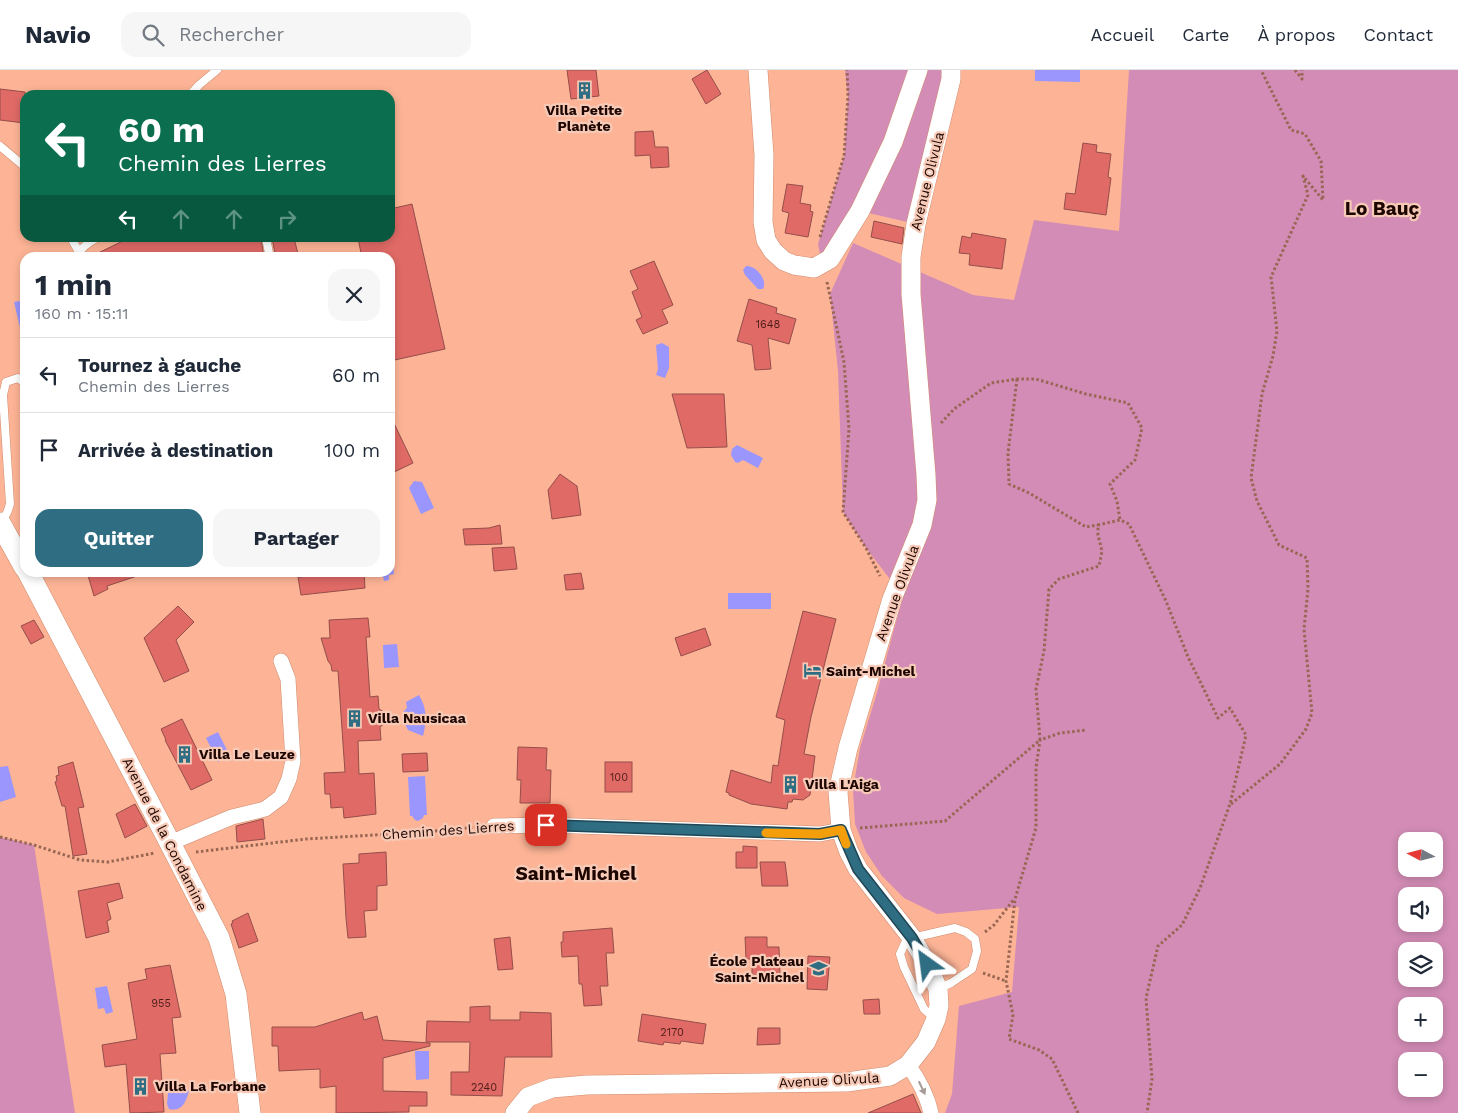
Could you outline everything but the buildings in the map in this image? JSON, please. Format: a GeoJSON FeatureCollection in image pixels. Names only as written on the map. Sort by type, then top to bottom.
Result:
{"type":"FeatureCollection","features":[{"type":"Feature","properties":{"kind":"main road"},"geometry":{"type":"LineString","coordinates":[[0,523],[20,559]]}},
{"type":"Feature","properties":{"kind":"main road","name":"Avenue de la Condamine"},"geometry":{"type":"LineString","coordinates":[[31,577],[219,938],[236,994],[250,1113]]}},
{"type":"Feature","properties":{"kind":"street"},"geometry":{"type":"LineString","coordinates":[[758,70],[764,155],[763,222],[766,240],[773,252],[784,261],[805,268],[814,268],[822,265],[834,254],[860,211],[892,142],[918,70]]}},
{"type":"Feature","properties":{"kind":"street","name":"Avenue Olivula"},"geometry":{"type":"LineString","coordinates":[[515,1113],[528,1097],[552,1088],[587,1085],[847,1082],[890,1076],[908,1065],[926,1042],[936,1019],[939,1006],[938,989],[927,964],[912,938],[858,869],[841,830],[838,792],[860,705],[892,599],[922,525],[927,500],[914,330],[911,258],[916,224],[951,79],[951,70]]}},
{"type":"Feature","properties":{"kind":"street"},"geometry":{"type":"LineString","coordinates":[[173,848],[232,817],[265,809],[281,797],[289,780],[294,761],[288,679],[281,661]]}},
{"type":"Feature","properties":{"kind":"street","name":"Chemin des Lierres"},"geometry":{"type":"LineString","coordinates":[[494,826],[546,825],[820,834],[841,830]]}},
{"type":"Feature","properties":{"kind":"street"},"geometry":{"type":"LineString","coordinates":[[908,1065],[919,1080],[931,1113]]}},
{"type":"Feature","properties":{"kind":"lane"},"geometry":{"type":"LineString","coordinates":[[194,90],[217,70]]}},
{"type":"Feature","properties":{"kind":"lane"},"geometry":{"type":"LineString","coordinates":[[0,146],[20,163]]}},
{"type":"Feature","properties":{"kind":"lane"},"geometry":{"type":"LineString","coordinates":[[80,252],[90,242]]}},
{"type":"Feature","properties":{"kind":"lane"},"geometry":{"type":"LineString","coordinates":[[0,523],[8,513],[10,504],[3,395],[6,382],[18,378],[20,379]]}},
{"type":"Feature","properties":{"kind":"lane"},"geometry":{"type":"LineString","coordinates":[[936,1019],[924,1009],[904,967],[900,954],[902,946],[912,938],[955,928],[966,932],[975,939],[976,951],[972,969],[938,989]]}},
{"type":"Feature","properties":{"kind":"path"},"geometry":{"type":"LineString","coordinates":[[847,70],[848,96],[844,156],[818,244],[844,362],[849,429],[843,512],[866,548],[892,599]]}},
{"type":"Feature","properties":{"kind":"path"},"geometry":{"type":"LineString","coordinates":[[1230,804],[1280,764],[1306,729],[1312,713],[1304,629],[1308,589],[1307,558],[1279,545],[1257,501],[1250,478],[1262,394],[1273,356],[1277,331],[1271,277],[1308,195],[1303,176],[1323,200],[1321,161],[1305,134],[1291,130],[1261,70]]}},
{"type":"Feature","properties":{"kind":"path"},"geometry":{"type":"LineString","coordinates":[[1295,70],[1302,79],[1302,70]]}},
{"type":"Feature","properties":{"kind":"path"},"geometry":{"type":"LineString","coordinates":[[1018,379],[1008,453],[1009,484],[1029,493],[1086,528],[1120,520],[1128,524],[1166,601],[1188,657],[1218,718],[1230,708],[1246,736],[1230,804],[1200,888],[1182,925],[1158,946],[1146,998],[1152,1078],[1147,1113]]}},
{"type":"Feature","properties":{"kind":"path"},"geometry":{"type":"LineString","coordinates":[[924,443],[954,409],[991,383],[1018,379],[1036,380],[1128,403],[1142,428],[1136,460],[1110,484],[1117,501],[1120,520]]}},
{"type":"Feature","properties":{"kind":"path"},"geometry":{"type":"LineString","coordinates":[[1078,1113],[1052,1059],[1039,1050],[1009,1038],[1013,1015],[1006,981],[1014,899],[1036,828],[1036,768],[1040,740],[1036,689],[1044,651],[1049,589],[1059,579],[1098,566],[1102,551],[1098,525]]}},
{"type":"Feature","properties":{"kind":"path"},"geometry":{"type":"LineString","coordinates":[[841,830],[945,821],[1040,740],[1060,733],[1087,730]]}},
{"type":"Feature","properties":{"kind":"path","name":"Chemin des Lierres"},"geometry":{"type":"LineString","coordinates":[[0,837],[34,844],[80,860],[108,862],[173,848],[262,845],[306,839],[494,826]]}},
{"type":"Feature","properties":{"kind":"path"},"geometry":{"type":"LineString","coordinates":[[975,939],[994,925],[1014,899]]}},
{"type":"Feature","properties":{"kind":"path"},"geometry":{"type":"LineString","coordinates":[[972,969],[1006,981]]}},
{"type":"Feature","properties":{"kind":"shaded area"},"geometry":{"type":"Polygon","coordinates":[[[845,70],[961,70],[951,79],[916,224],[860,211],[822,265],[818,244],[844,156],[848,96],[845,70]]]}},
{"type":"Feature","properties":{"kind":"shaded area"},"geometry":{"type":"Polygon","coordinates":[[[1035,70],[1080,70],[1080,82],[1035,81],[1035,70]]]}},
{"type":"Feature","properties":{"kind":"shaded area"},"geometry":{"type":"Polygon","coordinates":[[[1129,70],[1458,70],[1458,1113],[945,1113],[952,1094],[959,1006],[1012,992],[1019,907],[937,914],[904,898],[882,876],[866,852],[855,824],[853,789],[860,748],[903,596],[866,548],[843,512],[838,371],[830,294],[853,243],[973,295],[1014,300],[1034,220],[1119,231],[1129,70]]]}},
{"type":"Feature","properties":{"kind":"shaded area"},"geometry":{"type":"Polygon","coordinates":[[[746,266],[754,268],[760,274],[764,281],[763,289],[758,289],[745,275],[743,270],[746,266]]]}},
{"type":"Feature","properties":{"kind":"shaded area"},"geometry":{"type":"Polygon","coordinates":[[[20,301],[20,328],[14,302],[20,301]]]}},
{"type":"Feature","properties":{"kind":"shaded area"},"geometry":{"type":"Polygon","coordinates":[[[662,343],[669,347],[669,368],[665,378],[656,375],[658,369],[656,345],[662,343]]]}},
{"type":"Feature","properties":{"kind":"shaded area"},"geometry":{"type":"Polygon","coordinates":[[[737,445],[763,458],[758,468],[743,460],[738,463],[735,462],[731,455],[732,449],[737,445]]]}},
{"type":"Feature","properties":{"kind":"shaded area"},"geometry":{"type":"Polygon","coordinates":[[[414,481],[422,482],[434,508],[421,514],[409,488],[414,481]]]}},
{"type":"Feature","properties":{"kind":"shaded area"},"geometry":{"type":"Polygon","coordinates":[[[383,577],[389,577],[389,580],[384,581],[383,577]]]}},
{"type":"Feature","properties":{"kind":"shaded area"},"geometry":{"type":"Polygon","coordinates":[[[728,593],[771,593],[771,609],[728,609],[728,593]]]}},
{"type":"Feature","properties":{"kind":"shaded area"},"geometry":{"type":"Polygon","coordinates":[[[397,644],[399,667],[384,668],[383,645],[397,644]]]}},
{"type":"Feature","properties":{"kind":"shaded area"},"geometry":{"type":"Polygon","coordinates":[[[419,695],[426,715],[423,736],[408,730],[404,722],[403,712],[407,708],[406,702],[419,695]]]}},
{"type":"Feature","properties":{"kind":"shaded area"},"geometry":{"type":"Polygon","coordinates":[[[218,732],[230,756],[218,762],[206,738],[218,732]]]}},
{"type":"Feature","properties":{"kind":"shaded area"},"geometry":{"type":"Polygon","coordinates":[[[8,766],[16,797],[0,802],[0,767],[8,766]]]}},
{"type":"Feature","properties":{"kind":"shaded area"},"geometry":{"type":"Polygon","coordinates":[[[425,776],[427,815],[424,815],[418,821],[410,816],[408,777],[425,776]]]}},
{"type":"Feature","properties":{"kind":"shaded area"},"geometry":{"type":"Polygon","coordinates":[[[0,837],[34,845],[75,1113],[0,1113],[0,837]]]}},
{"type":"Feature","properties":{"kind":"shaded area"},"geometry":{"type":"Polygon","coordinates":[[[107,986],[113,1012],[106,1014],[104,1008],[98,1009],[95,988],[107,986]]]}},
{"type":"Feature","properties":{"kind":"shaded area"},"geometry":{"type":"Polygon","coordinates":[[[415,1051],[429,1051],[429,1079],[416,1080],[415,1051]]]}},
{"type":"Feature","properties":{"kind":"shaded area"},"geometry":{"type":"Polygon","coordinates":[[[185,1085],[189,1091],[183,1105],[177,1109],[169,1109],[167,1104],[168,1093],[185,1085]]]}},
{"type":"Feature","properties":{"kind":"slow traffic"},"geometry":{"type":"LineString","coordinates":[[766,833],[820,834],[841,830],[846,844]]}},
{"type":"Feature","properties":{"kind":"place","name":"Villa Petite Planète"},"geometry":{"type":"Point","coordinates":[584,90]}},
{"type":"Feature","properties":{"kind":"place","name":"Saint-Michel"},"geometry":{"type":"Point","coordinates":[812,671]}},
{"type":"Feature","properties":{"kind":"place","name":"Villa Nausicaa"},"geometry":{"type":"Point","coordinates":[354,718]}},
{"type":"Feature","properties":{"kind":"place","name":"Villa Le Leuze"},"geometry":{"type":"Point","coordinates":[185,754]}},
{"type":"Feature","properties":{"kind":"place","name":"Villa L'Aiga"},"geometry":{"type":"Point","coordinates":[791,784]}},
{"type":"Feature","properties":{"kind":"place","name":"École Plateau Saint-Michel"},"geometry":{"type":"Point","coordinates":[818,969]}},
{"type":"Feature","properties":{"kind":"place","name":"Villa La Forbane"},"geometry":{"type":"Point","coordinates":[141,1086]}},
{"type":"Feature","properties":{"kind":"district","name":"Lo Bauç"},"geometry":{"type":"Point","coordinates":[1382,208]}},
{"type":"Feature","properties":{"kind":"district","name":"Saint-Michel"},"geometry":{"type":"Point","coordinates":[576,873]}},
{"type":"Feature","properties":{"kind":"route"},"geometry":{"type":"LineString","coordinates":[[546,825],[820,834],[841,830],[858,869],[912,938],[927,964]]}}]}
